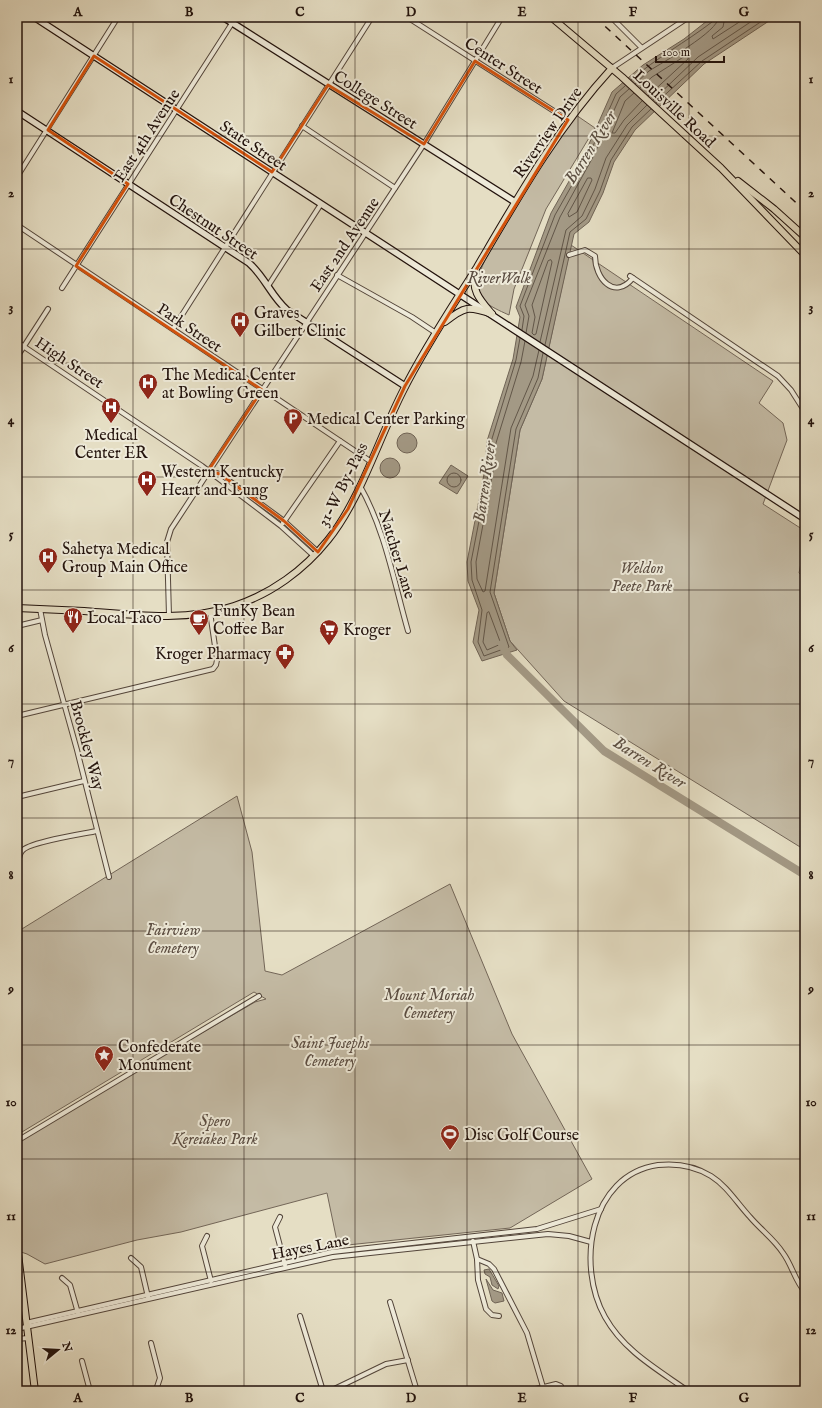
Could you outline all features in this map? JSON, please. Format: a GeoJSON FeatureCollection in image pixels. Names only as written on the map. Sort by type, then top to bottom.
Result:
{"type":"FeatureCollection","features":[{"type":"Feature","properties":{"kind":"main road","name":"Louisville Road"},"geometry":{"type":"LineString","coordinates":[[551,17],[612,68],[721,168],[805,255]]}},
{"type":"Feature","properties":{"kind":"main road","name":"Riverview Drive"},"geometry":{"type":"LineString","coordinates":[[460,294],[515,202],[568,120],[612,68]]}},
{"type":"Feature","properties":{"kind":"main road","name":"Louisville Road"},"geometry":{"type":"LineString","coordinates":[[721,168],[774,210],[805,238]]}},
{"type":"Feature","properties":{"kind":"main road"},"geometry":{"type":"LineString","coordinates":[[480,261],[473,283],[477,296],[494,316]]}},
{"type":"Feature","properties":{"kind":"main road","name":"31-W By-Pass"},"geometry":{"type":"LineString","coordinates":[[17,608],[168,616],[210,612],[234,606],[265,593],[291,577],[316,554],[338,525],[359,485],[405,386],[460,294]]}},
{"type":"Feature","properties":{"kind":"main road"},"geometry":{"type":"LineString","coordinates":[[442,324],[463,309],[474,308],[494,316]]}},
{"type":"Feature","properties":{"kind":"main road"},"geometry":{"type":"LineString","coordinates":[[17,1246],[35,1391]]}},
{"type":"Feature","properties":{"kind":"street","name":"State Street"},"geometry":{"type":"LineString","coordinates":[[34,17],[805,519]]}},
{"type":"Feature","properties":{"kind":"street"},"geometry":{"type":"LineString","coordinates":[[17,177],[118,17]]}},
{"type":"Feature","properties":{"kind":"street","name":"College Street"},"geometry":{"type":"LineString","coordinates":[[223,17],[328,85],[515,202]]}},
{"type":"Feature","properties":{"kind":"street","name":"East 4th Avenue"},"geometry":{"type":"LineString","coordinates":[[62,288],[236,17]]}},
{"type":"Feature","properties":{"kind":"street"},"geometry":{"type":"LineString","coordinates":[[173,329],[372,17]]}},
{"type":"Feature","properties":{"kind":"street","name":"Center Street"},"geometry":{"type":"LineString","coordinates":[[408,17],[568,120]]}},
{"type":"Feature","properties":{"kind":"street","name":"East 2nd Avenue"},"geometry":{"type":"LineString","coordinates":[[168,616],[168,537],[171,529],[424,144],[502,17]]}},
{"type":"Feature","properties":{"kind":"street"},"geometry":{"type":"LineString","coordinates":[[610,17],[641,47]]}},
{"type":"Feature","properties":{"kind":"street","name":"Riverview Drive"},"geometry":{"type":"LineString","coordinates":[[612,68],[641,47],[689,17]]}},
{"type":"Feature","properties":{"kind":"street","name":"Chestnut Street"},"geometry":{"type":"LineString","coordinates":[[17,111],[48,130],[255,268],[279,302],[306,323],[405,386]]}},
{"type":"Feature","properties":{"kind":"street"},"geometry":{"type":"LineString","coordinates":[[302,126],[395,188]]}},
{"type":"Feature","properties":{"kind":"street"},"geometry":{"type":"LineString","coordinates":[[268,286],[321,204]]}},
{"type":"Feature","properties":{"kind":"street","name":"Park Street"},"geometry":{"type":"LineString","coordinates":[[17,225],[76,266],[370,461]]}},
{"type":"Feature","properties":{"kind":"street"},"geometry":{"type":"LineString","coordinates":[[568,255],[585,250],[595,256],[595,265],[599,276],[603,282],[610,287],[621,286],[632,277],[778,376],[791,390],[805,412]]}},
{"type":"Feature","properties":{"kind":"street"},"geometry":{"type":"LineString","coordinates":[[337,275],[412,317],[436,333]]}},
{"type":"Feature","properties":{"kind":"street"},"geometry":{"type":"LineString","coordinates":[[17,357],[25,347],[48,309]]}},
{"type":"Feature","properties":{"kind":"street","name":"High Street"},"geometry":{"type":"LineString","coordinates":[[17,342],[208,471]]}},
{"type":"Feature","properties":{"kind":"street"},"geometry":{"type":"LineString","coordinates":[[280,526],[340,441]]}},
{"type":"Feature","properties":{"kind":"street"},"geometry":{"type":"LineString","coordinates":[[208,471],[220,474],[284,521],[316,554]]}},
{"type":"Feature","properties":{"kind":"street"},"geometry":{"type":"LineString","coordinates":[[208,471],[316,554]]}},
{"type":"Feature","properties":{"kind":"street","name":"Natcher Lane"},"geometry":{"type":"LineString","coordinates":[[359,485],[369,502],[380,532],[408,631]]}},
{"type":"Feature","properties":{"kind":"street","name":"Brockley Way"},"geometry":{"type":"LineString","coordinates":[[40,609],[108,877]]}},
{"type":"Feature","properties":{"kind":"street"},"geometry":{"type":"LineString","coordinates":[[17,716],[213,669],[217,660],[210,612]]}},
{"type":"Feature","properties":{"kind":"street"},"geometry":{"type":"LineString","coordinates":[[17,626],[42,620]]}},
{"type":"Feature","properties":{"kind":"street"},"geometry":{"type":"LineString","coordinates":[[17,797],[84,781]]}},
{"type":"Feature","properties":{"kind":"street"},"geometry":{"type":"LineString","coordinates":[[17,869],[18,857],[23,850],[36,843],[97,831]]}},
{"type":"Feature","properties":{"kind":"street"},"geometry":{"type":"LineString","coordinates":[[17,1141],[259,996]]}},
{"type":"Feature","properties":{"kind":"street"},"geometry":{"type":"LineString","coordinates":[[688,1391],[636,1355],[612,1328],[602,1311],[594,1288],[590,1264],[593,1229],[601,1209],[611,1192],[621,1182],[643,1169],[654,1166],[675,1164],[700,1170],[712,1176],[724,1186],[750,1218],[776,1243],[786,1256],[805,1292]]}},
{"type":"Feature","properties":{"kind":"street","name":"Hayes Lane"},"geometry":{"type":"LineString","coordinates":[[17,1329],[27,1325],[148,1295],[338,1251],[543,1228],[601,1209]]}},
{"type":"Feature","properties":{"kind":"street"},"geometry":{"type":"LineString","coordinates":[[280,1217],[275,1226],[286,1268]]}},
{"type":"Feature","properties":{"kind":"street","name":"Hayes Lane"},"geometry":{"type":"LineString","coordinates":[[78,1313],[149,1300],[333,1257],[548,1234],[569,1236],[591,1242]]}},
{"type":"Feature","properties":{"kind":"street"},"geometry":{"type":"LineString","coordinates":[[207,1236],[202,1246],[212,1286]]}},
{"type":"Feature","properties":{"kind":"street"},"geometry":{"type":"LineString","coordinates":[[472,1236],[477,1259],[477,1276],[486,1309],[492,1316],[499,1316]]}},
{"type":"Feature","properties":{"kind":"street"},"geometry":{"type":"LineString","coordinates":[[131,1258],[141,1267],[149,1300]]}},
{"type":"Feature","properties":{"kind":"street"},"geometry":{"type":"LineString","coordinates":[[477,1259],[491,1265],[527,1333],[543,1387]]}},
{"type":"Feature","properties":{"kind":"street"},"geometry":{"type":"LineString","coordinates":[[62,1278],[70,1285],[78,1313]]}},
{"type":"Feature","properties":{"kind":"street"},"geometry":{"type":"LineString","coordinates":[[390,1302],[417,1391]]}},
{"type":"Feature","properties":{"kind":"street"},"geometry":{"type":"LineString","coordinates":[[300,1316],[323,1391]]}},
{"type":"Feature","properties":{"kind":"street"},"geometry":{"type":"LineString","coordinates":[[17,1339],[28,1338]]}},
{"type":"Feature","properties":{"kind":"street"},"geometry":{"type":"LineString","coordinates":[[151,1343],[160,1378],[156,1390],[154,1391]]}},
{"type":"Feature","properties":{"kind":"street"},"geometry":{"type":"LineString","coordinates":[[82,1360],[90,1391]]}},
{"type":"Feature","properties":{"kind":"street"},"geometry":{"type":"LineString","coordinates":[[330,1391],[386,1364],[408,1360]]}},
{"type":"Feature","properties":{"kind":"street"},"geometry":{"type":"LineString","coordinates":[[528,1391],[558,1384],[562,1386],[563,1391]]}},
{"type":"Feature","properties":{"kind":"highlighted area"},"geometry":{"type":"Polygon","coordinates":[[[94,56],[272,172],[328,85],[424,144],[475,61],[568,120],[405,386],[348,509],[318,552],[284,521],[220,474],[208,471],[262,390],[76,266],[128,184],[48,130],[94,56]]]}},
{"type":"Feature","properties":{"kind":"green space","name":"RiverWalk"},"geometry":{"type":"Polygon","coordinates":[[[576,115],[595,128],[546,209],[514,289],[509,315],[482,300],[476,290],[478,277],[485,260],[543,163],[576,115]]]}},
{"type":"Feature","properties":{"kind":"green space","name":"Weldon Peete Park"},"geometry":{"type":"Polygon","coordinates":[[[571,245],[773,381],[759,403],[783,423],[787,440],[763,504],[805,531],[805,543],[799,573],[805,579],[805,850],[564,701],[510,641],[494,593],[520,430],[542,379],[571,245]]]}},
{"type":"Feature","properties":{"kind":"green space"},"geometry":{"type":"Polygon","coordinates":[[[237,796],[252,852],[265,971],[282,975],[450,884],[512,1034],[592,1179],[510,1228],[338,1246],[327,1193],[181,1232],[137,1240],[45,1264],[27,1254],[18,1251],[17,1140],[255,1002],[266,999],[254,992],[17,1135],[17,932],[237,796]]]}},
{"type":"Feature","properties":{"kind":"water"},"geometry":{"type":"Polygon","coordinates":[[[712,17],[775,17],[704,64],[635,130],[614,162],[603,193],[589,222],[574,234],[542,379],[520,430],[494,593],[510,641],[517,650],[482,661],[473,642],[479,610],[468,581],[467,562],[485,469],[487,441],[513,359],[520,317],[516,307],[551,213],[585,153],[612,92],[643,65],[684,39],[712,17]]]}},
{"type":"Feature","properties":{"kind":"water"},"geometry":{"type":"Polygon","coordinates":[[[407,433],[414,436],[417,443],[414,450],[407,453],[400,450],[397,443],[400,436],[407,433]]]}},
{"type":"Feature","properties":{"kind":"water"},"geometry":{"type":"Polygon","coordinates":[[[390,458],[397,461],[400,468],[397,475],[390,478],[383,475],[380,468],[383,461],[390,458]]]}},
{"type":"Feature","properties":{"kind":"water"},"geometry":{"type":"Polygon","coordinates":[[[451,465],[468,476],[457,494],[439,483],[451,465]]]}},
{"type":"Feature","properties":{"kind":"water"},"geometry":{"type":"Polygon","coordinates":[[[489,1269],[499,1286],[498,1289],[492,1285],[490,1277],[485,1274],[484,1270],[489,1269]]]}},
{"type":"Feature","properties":{"kind":"water"},"geometry":{"type":"Polygon","coordinates":[[[486,1279],[493,1290],[502,1293],[504,1301],[495,1303],[492,1301],[486,1279]]]}},
{"type":"Feature","properties":{"kind":"waterway","name":"Barren River"},"geometry":{"type":"LineString","coordinates":[[502,644],[507,655],[604,751],[805,875]]}},
{"type":"Feature","properties":{"kind":"railway"},"geometry":{"type":"LineString","coordinates":[[595,17],[805,211]]}},
{"type":"Feature","properties":{"kind":"place","name":"Graves Gilbert Clinic"},"geometry":{"type":"Point","coordinates":[240,338]}},
{"type":"Feature","properties":{"kind":"place","name":"The Medical Center at Bowling Green"},"geometry":{"type":"Point","coordinates":[148,400]}},
{"type":"Feature","properties":{"kind":"place","name":"Medical Center ER"},"geometry":{"type":"Point","coordinates":[111,424]}},
{"type":"Feature","properties":{"kind":"place","name":"Medical Center Parking"},"geometry":{"type":"Point","coordinates":[293,435]}},
{"type":"Feature","properties":{"kind":"place","name":"Western Kentucky Heart and Lung"},"geometry":{"type":"Point","coordinates":[147,497]}},
{"type":"Feature","properties":{"kind":"place","name":"Sahetya Medical Group Main Office"},"geometry":{"type":"Point","coordinates":[48,574]}},
{"type":"Feature","properties":{"kind":"place","name":"Local Taco"},"geometry":{"type":"Point","coordinates":[73,634]}},
{"type":"Feature","properties":{"kind":"place","name":"FunKy Bean Coffee Bar"},"geometry":{"type":"Point","coordinates":[199,636]}},
{"type":"Feature","properties":{"kind":"place","name":"Kroger"},"geometry":{"type":"Point","coordinates":[329,646]}},
{"type":"Feature","properties":{"kind":"place","name":"Kroger Pharmacy"},"geometry":{"type":"Point","coordinates":[285,670]}},
{"type":"Feature","properties":{"kind":"place","name":"Confederate Monument"},"geometry":{"type":"Point","coordinates":[104,1072]}},
{"type":"Feature","properties":{"kind":"place","name":"Disc Golf Course"},"geometry":{"type":"Point","coordinates":[450,1151]}},
{"type":"Feature","properties":{"kind":"park label","name":"Fairview Cemetery"},"geometry":{"type":"Point","coordinates":[173,938]}},
{"type":"Feature","properties":{"kind":"park label","name":"Mount Moriah Cemetery"},"geometry":{"type":"Point","coordinates":[429,1003]}},
{"type":"Feature","properties":{"kind":"park label","name":"Saint Josephs Cemetery"},"geometry":{"type":"Point","coordinates":[330,1051]}},
{"type":"Feature","properties":{"kind":"park label","name":"Spero Kereiakes Park"},"geometry":{"type":"Point","coordinates":[215,1129]}}]}
